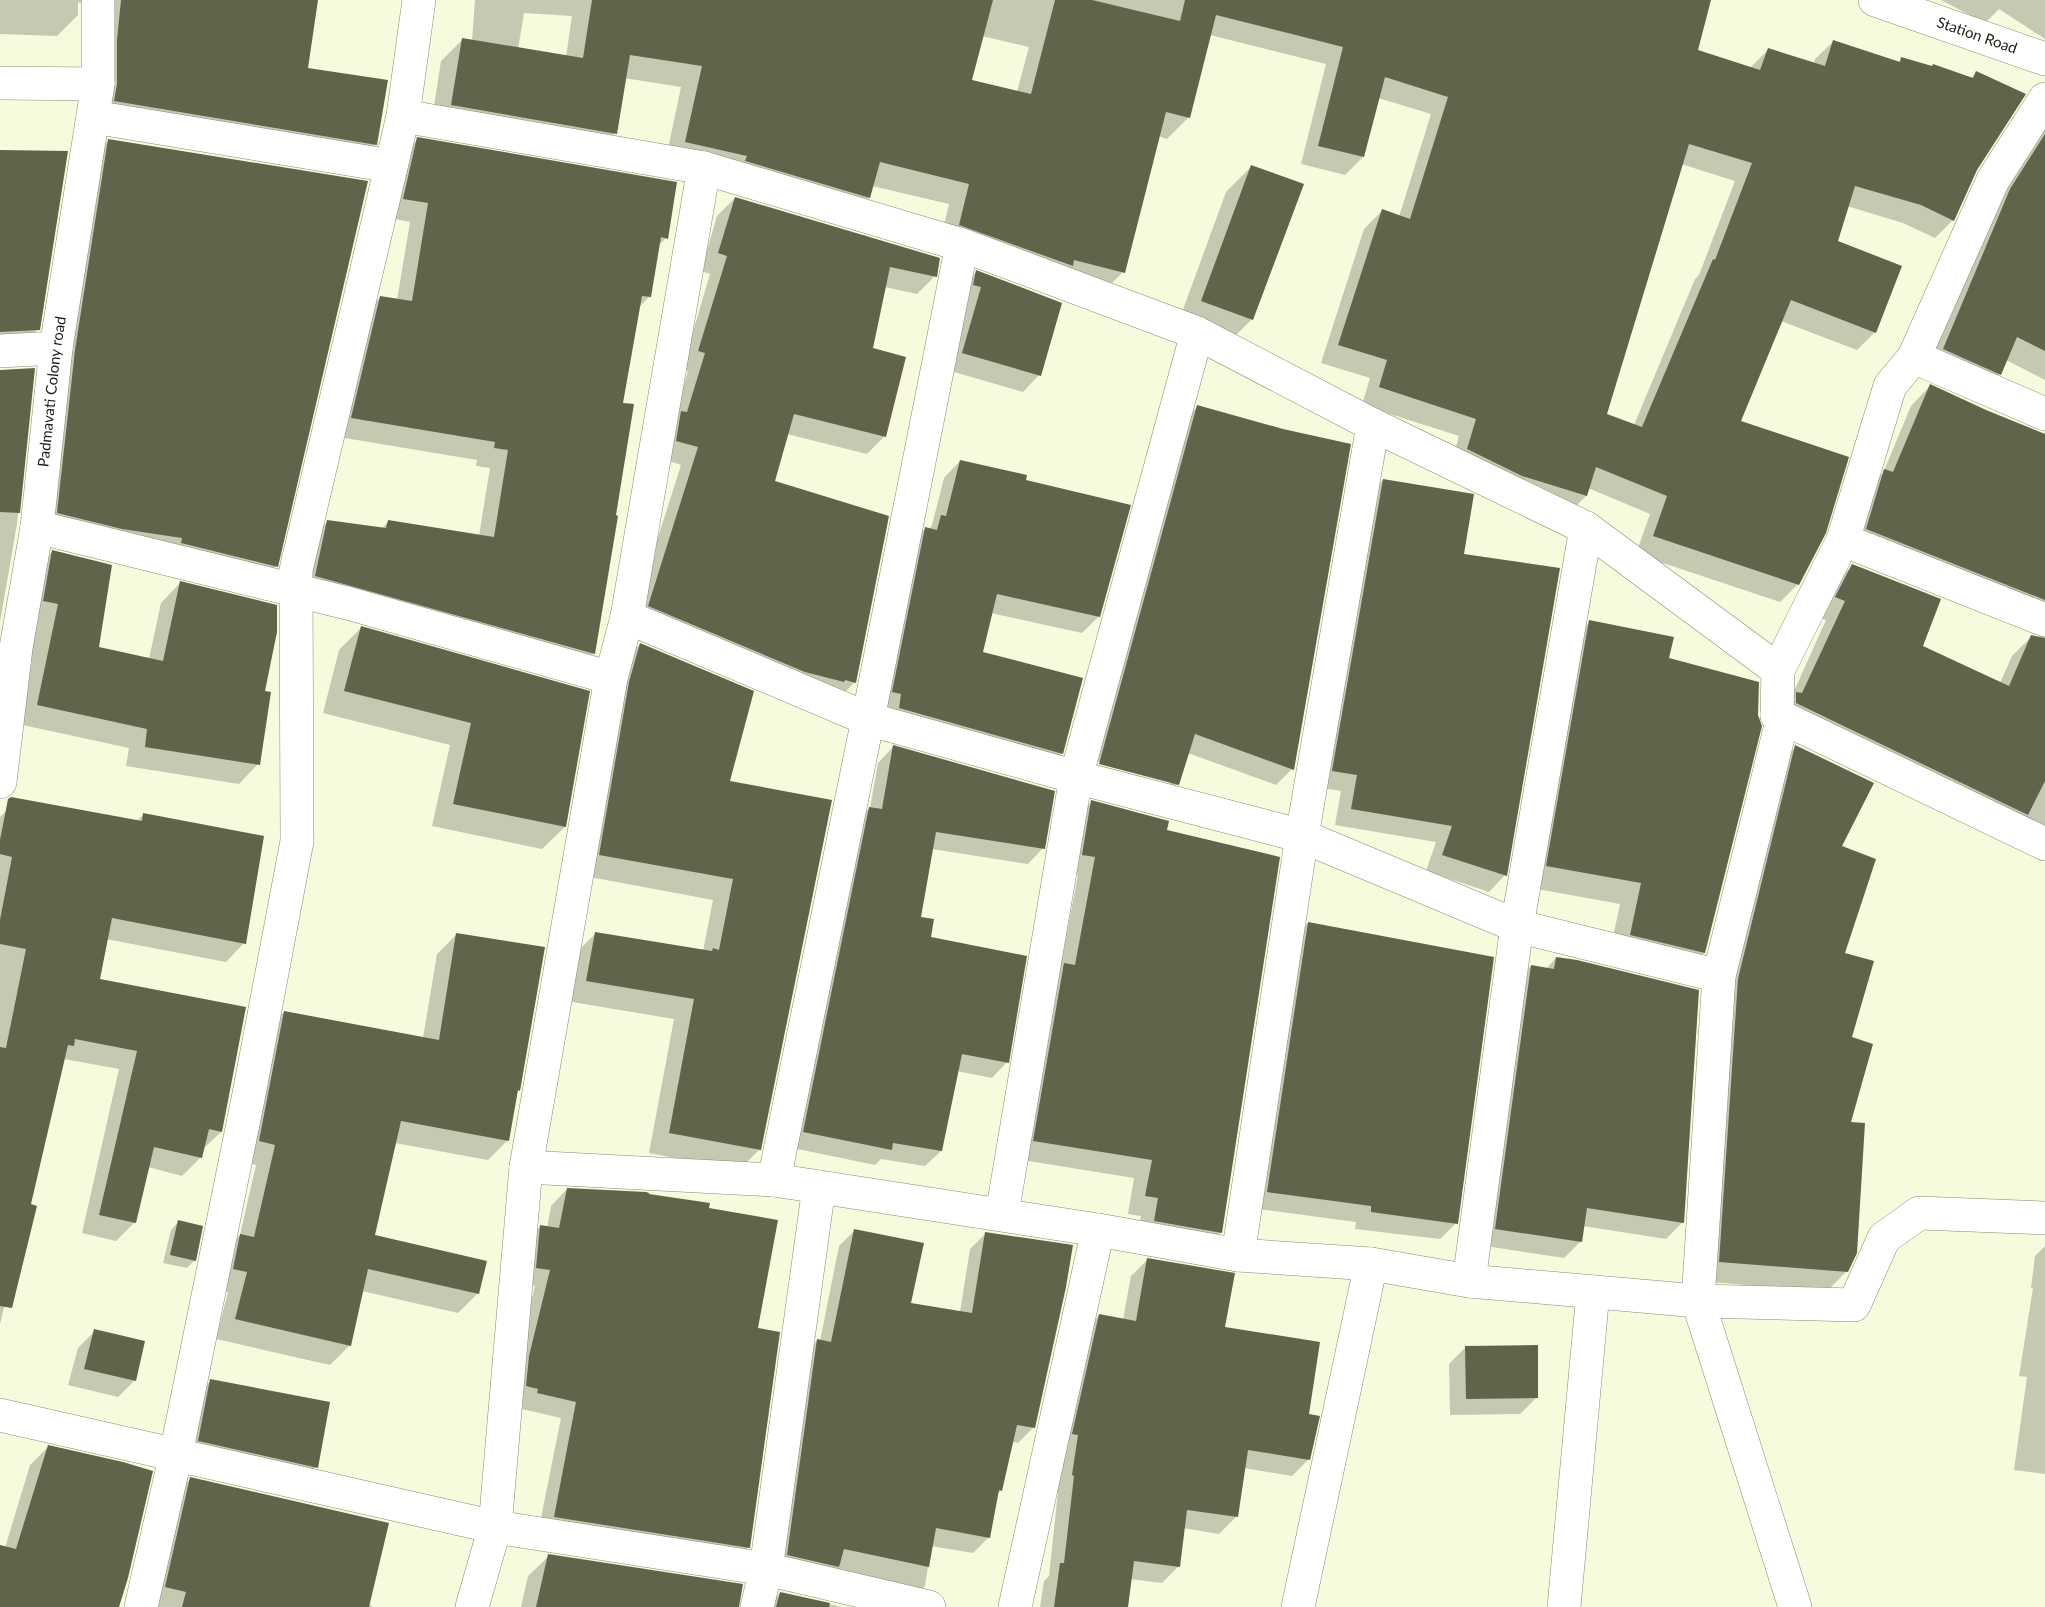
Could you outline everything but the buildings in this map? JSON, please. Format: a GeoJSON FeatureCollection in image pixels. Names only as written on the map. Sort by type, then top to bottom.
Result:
{"type":"FeatureCollection","features":[{"type":"Feature","properties":{"kind":"street","name":"Padmavati Colony road"},"geometry":{"type":"LineString","coordinates":[[0,782],[8,648],[37,527],[56,348],[98,84],[98,0]]}},
{"type":"Feature","properties":{"kind":"street"},"geometry":{"type":"LineString","coordinates":[[141,1607],[176,1454],[249,1094],[297,841],[296,570],[403,116],[419,0]]}},
{"type":"Feature","properties":{"kind":"street","name":"Station Road"},"geometry":{"type":"LineString","coordinates":[[1875,0],[2045,59]]}},
{"type":"Feature","properties":{"kind":"street"},"geometry":{"type":"LineString","coordinates":[[0,83],[98,84]]}},
{"type":"Feature","properties":{"kind":"street"},"geometry":{"type":"LineString","coordinates":[[1795,1607],[1698,1301],[1719,976],[1782,721],[1777,715],[1778,670],[1843,540],[1890,386],[1914,357],[1993,180],[2045,99]]}},
{"type":"Feature","properties":{"kind":"street"},"geometry":{"type":"LineString","coordinates":[[403,116],[704,168],[962,245],[1197,333],[1373,424],[1586,528],[1778,670]]}},
{"type":"Feature","properties":{"kind":"street"},"geometry":{"type":"LineString","coordinates":[[93,117],[391,166]]}},
{"type":"Feature","properties":{"kind":"street"},"geometry":{"type":"LineString","coordinates":[[472,1607],[495,1527],[526,1167],[611,678],[627,617],[704,168]]}},
{"type":"Feature","properties":{"kind":"street"},"geometry":{"type":"LineString","coordinates":[[774,1180],[962,245]]}},
{"type":"Feature","properties":{"kind":"street"},"geometry":{"type":"LineString","coordinates":[[1002,1214],[1076,777],[1197,333]]}},
{"type":"Feature","properties":{"kind":"street"},"geometry":{"type":"LineString","coordinates":[[0,351],[56,348]]}},
{"type":"Feature","properties":{"kind":"street"},"geometry":{"type":"LineString","coordinates":[[1914,357],[2045,414]]}},
{"type":"Feature","properties":{"kind":"street"},"geometry":{"type":"LineString","coordinates":[[1238,1255],[1302,836],[1373,424]]}},
{"type":"Feature","properties":{"kind":"street"},"geometry":{"type":"LineString","coordinates":[[37,527],[351,603],[611,678]]}},
{"type":"Feature","properties":{"kind":"street"},"geometry":{"type":"LineString","coordinates":[[1469,1281],[1517,926],[1586,528]]}},
{"type":"Feature","properties":{"kind":"street"},"geometry":{"type":"LineString","coordinates":[[1843,540],[2045,620]]}},
{"type":"Feature","properties":{"kind":"street"},"geometry":{"type":"LineString","coordinates":[[627,617],[868,719],[1076,777],[1302,836],[1517,926],[1719,976]]}},
{"type":"Feature","properties":{"kind":"street"},"geometry":{"type":"LineString","coordinates":[[1777,715],[2045,844]]}},
{"type":"Feature","properties":{"kind":"street"},"geometry":{"type":"LineString","coordinates":[[526,1167],[774,1180],[1002,1214],[1238,1255],[1371,1264],[1469,1281],[1698,1301],[1854,1305],[1884,1238],[1919,1212],[2045,1218]]}},
{"type":"Feature","properties":{"kind":"street"},"geometry":{"type":"LineString","coordinates":[[757,1607],[766,1569],[819,1187]]}},
{"type":"Feature","properties":{"kind":"street"},"geometry":{"type":"LineString","coordinates":[[1015,1607],[1098,1230]]}},
{"type":"Feature","properties":{"kind":"street"},"geometry":{"type":"LineString","coordinates":[[1298,1607],[1371,1264]]}},
{"type":"Feature","properties":{"kind":"street"},"geometry":{"type":"LineString","coordinates":[[1564,1607],[1593,1292]]}},
{"type":"Feature","properties":{"kind":"street"},"geometry":{"type":"LineString","coordinates":[[0,1415],[495,1527],[766,1569],[929,1607]]}}]}
